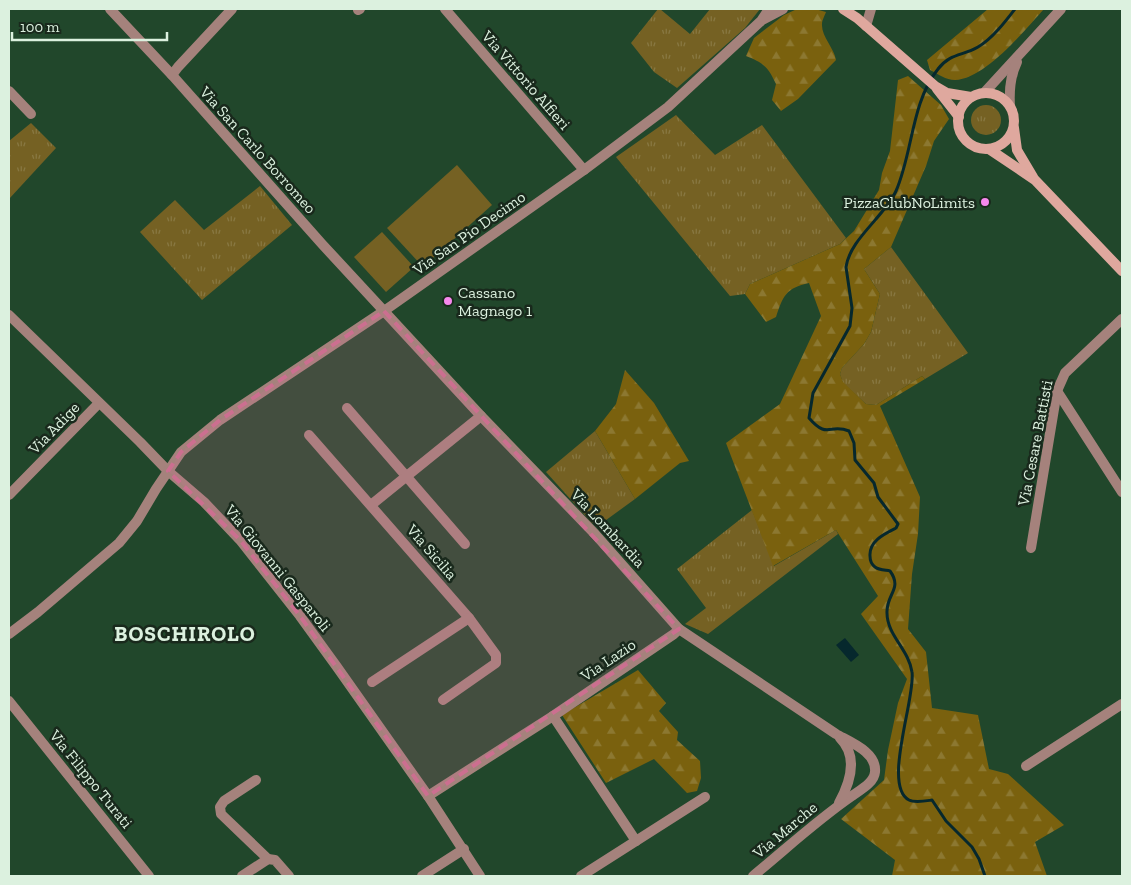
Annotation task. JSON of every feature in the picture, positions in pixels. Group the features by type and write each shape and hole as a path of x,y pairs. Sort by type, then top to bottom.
{"main road":[{"path":"843,9 857,18"},
{"path":"849,9 917,71 947,93 971,97 984,93 997,94 1010,106 1014,118 1018,150 1035,180"},
{"path":"935,86 959,118"},
{"path":"971,97 963,106 959,118 959,127 963,137 970,144 979,148 989,149 1002,144 1014,128"},
{"path":"989,149 1035,180 1122,271"}],"street":[{"name":"Via San Carlo Borromeo","path":"110,9 172,75 384,311"},
{"path":"172,75 232,9"},
{"name":"Via Vittorio Alfieri","path":"445,9 584,170"},
{"name":"Via San Pio Decimo","path":"9,634 38,612 119,543 137,521 181,452 220,420 384,311 584,170 668,107 761,21 769,9"},
{"name":"Via San Pio Decimo","path":"761,21 783,9"},
{"path":"866,26 871,9"},
{"path":"984,93 1061,9"},
{"path":"1010,106 1009,92 1012,72 1024,50"},
{"path":"9,91 31,114"},
{"name":"Via Cesare Battisti","path":"1108,332 1122,309"},
{"name":"Via Lombardia","path":"384,311 481,416 595,534 679,629 836,734"},
{"name":"Via Giovanni Gasparoli","path":"9,315 168,471 204,502 240,540 300,616 428,796 480,876"},
{"name":"Via Cesare Battisti","path":"1031,548 1058,391 1065,373 1122,319"},
{"path":"1058,391 1122,492"},
{"name":"Via Adige","path":"9,495 99,403"},
{"name":"Via Sicilia","path":"347,408 465,544"},
{"path":"371,506 481,416"},
{"name":"Via Sicilia","path":"309,435 470,618 496,655 496,663 443,700"},
{"path":"372,682 470,618"},
{"name":"Via Lazio","path":"428,796 553,716 679,629"},
{"name":"Via Filippo Turati","path":"9,701 149,876"},
{"path":"1026,766 1122,704"},
{"path":"553,716 636,841"},
{"name":"Via Marche","path":"836,734 844,742 849,753 851,765 851,777 837,806"},
{"name":"Via Marche","path":"753,876 837,806 874,778 874,764 870,757 862,749 836,734"},
{"path":"256,780 224,800 220,807 221,814 268,859 274,860 290,876"},
{"path":"581,876 705,797"},
{"path":"422,876 464,849"},
{"path":"242,876 268,859"}],"highlighted area":[{"path":"384,311 679,629 428,796 300,616 240,540 168,471 181,452 220,420"}],"green space":[{"path":"658,9 690,34 710,9 760,9 745,28 677,88 654,72 631,43"},
{"path":"797,9 815,9 826,12 822,21 822,28 836,60 798,99 781,111 772,100 776,84 770,73 761,63 746,56 754,38 784,15"},
{"path":"988,9 1044,9 1004,52 991,63 967,78 952,80 930,70 927,60"},
{"path":"908,76 941,105 949,119 934,141 926,166 891,247 864,269 880,294 871,332 864,344 842,368 840,374 843,382 866,404 876,405 922,376 925,379 880,406 920,497 908,629 926,652 932,708 978,715 989,769 1008,774 1064,825 1035,842 1047,876 892,876 895,860 841,819 884,780 898,703 907,679 861,614 878,596 836,530 773,566 726,443 780,404 821,316 809,283 790,290 783,298 776,317 766,322 745,294 750,284 840,244 854,231 879,190 882,173 890,151 898,80"},
{"path":"986,105 997,109 1001,120 997,131 986,135 975,131 971,120 975,109"},
{"path":"676,115 715,155 762,125 846,238 840,244 750,284 745,294 730,296 616,157"},
{"path":"31,123 56,148 9,199 9,141"},
{"path":"457,165 492,205 423,267 387,228"},
{"path":"260,186 292,225 202,300 140,232 175,200 204,230"},
{"path":"382,232 414,267 386,292 354,257"},
{"path":"891,247 968,353 925,379 922,376 876,405 866,404 843,383 840,374 842,368 864,344 871,332 880,294 864,269"},
{"path":"625,370 654,403 689,461 680,463 635,499 595,431 616,404"},
{"path":"595,431 635,499 602,523 592,523 546,472"},
{"path":"752,510 774,566 836,530 838,534 708,634 685,624 706,608 677,569"},
{"path":"638,670 666,703 659,711 678,732 677,740 700,761 701,778 697,791 687,793 654,759 606,783 562,715"}],"water":[{"path":"845,638 859,655 851,662 836,645"}],"waterway":[{"path":"985,876 972,847 946,821 932,800 911,801 902,792 899,778 899,760 912,684 912,672 907,657 894,636 888,621 887,606 894,587 894,577 890,571 878,569 874,566 870,556 870,551 875,542 896,528 898,524 878,497 874,483 855,460 854,443 849,431 842,429 825,430 815,425 809,418 813,393 850,326 852,308 846,267 849,257 860,238 891,201 896,191 902,176 917,112 929,82 947,60 972,50 988,40 1015,9"}],"place":[{"name":"PizzaClubNoLimits","path":"985,202"},
{"name":"Cassano Magnago 1","path":"448,301"}],"district":[{"name":"BOSCHIROLO","path":"185,633"}]}
